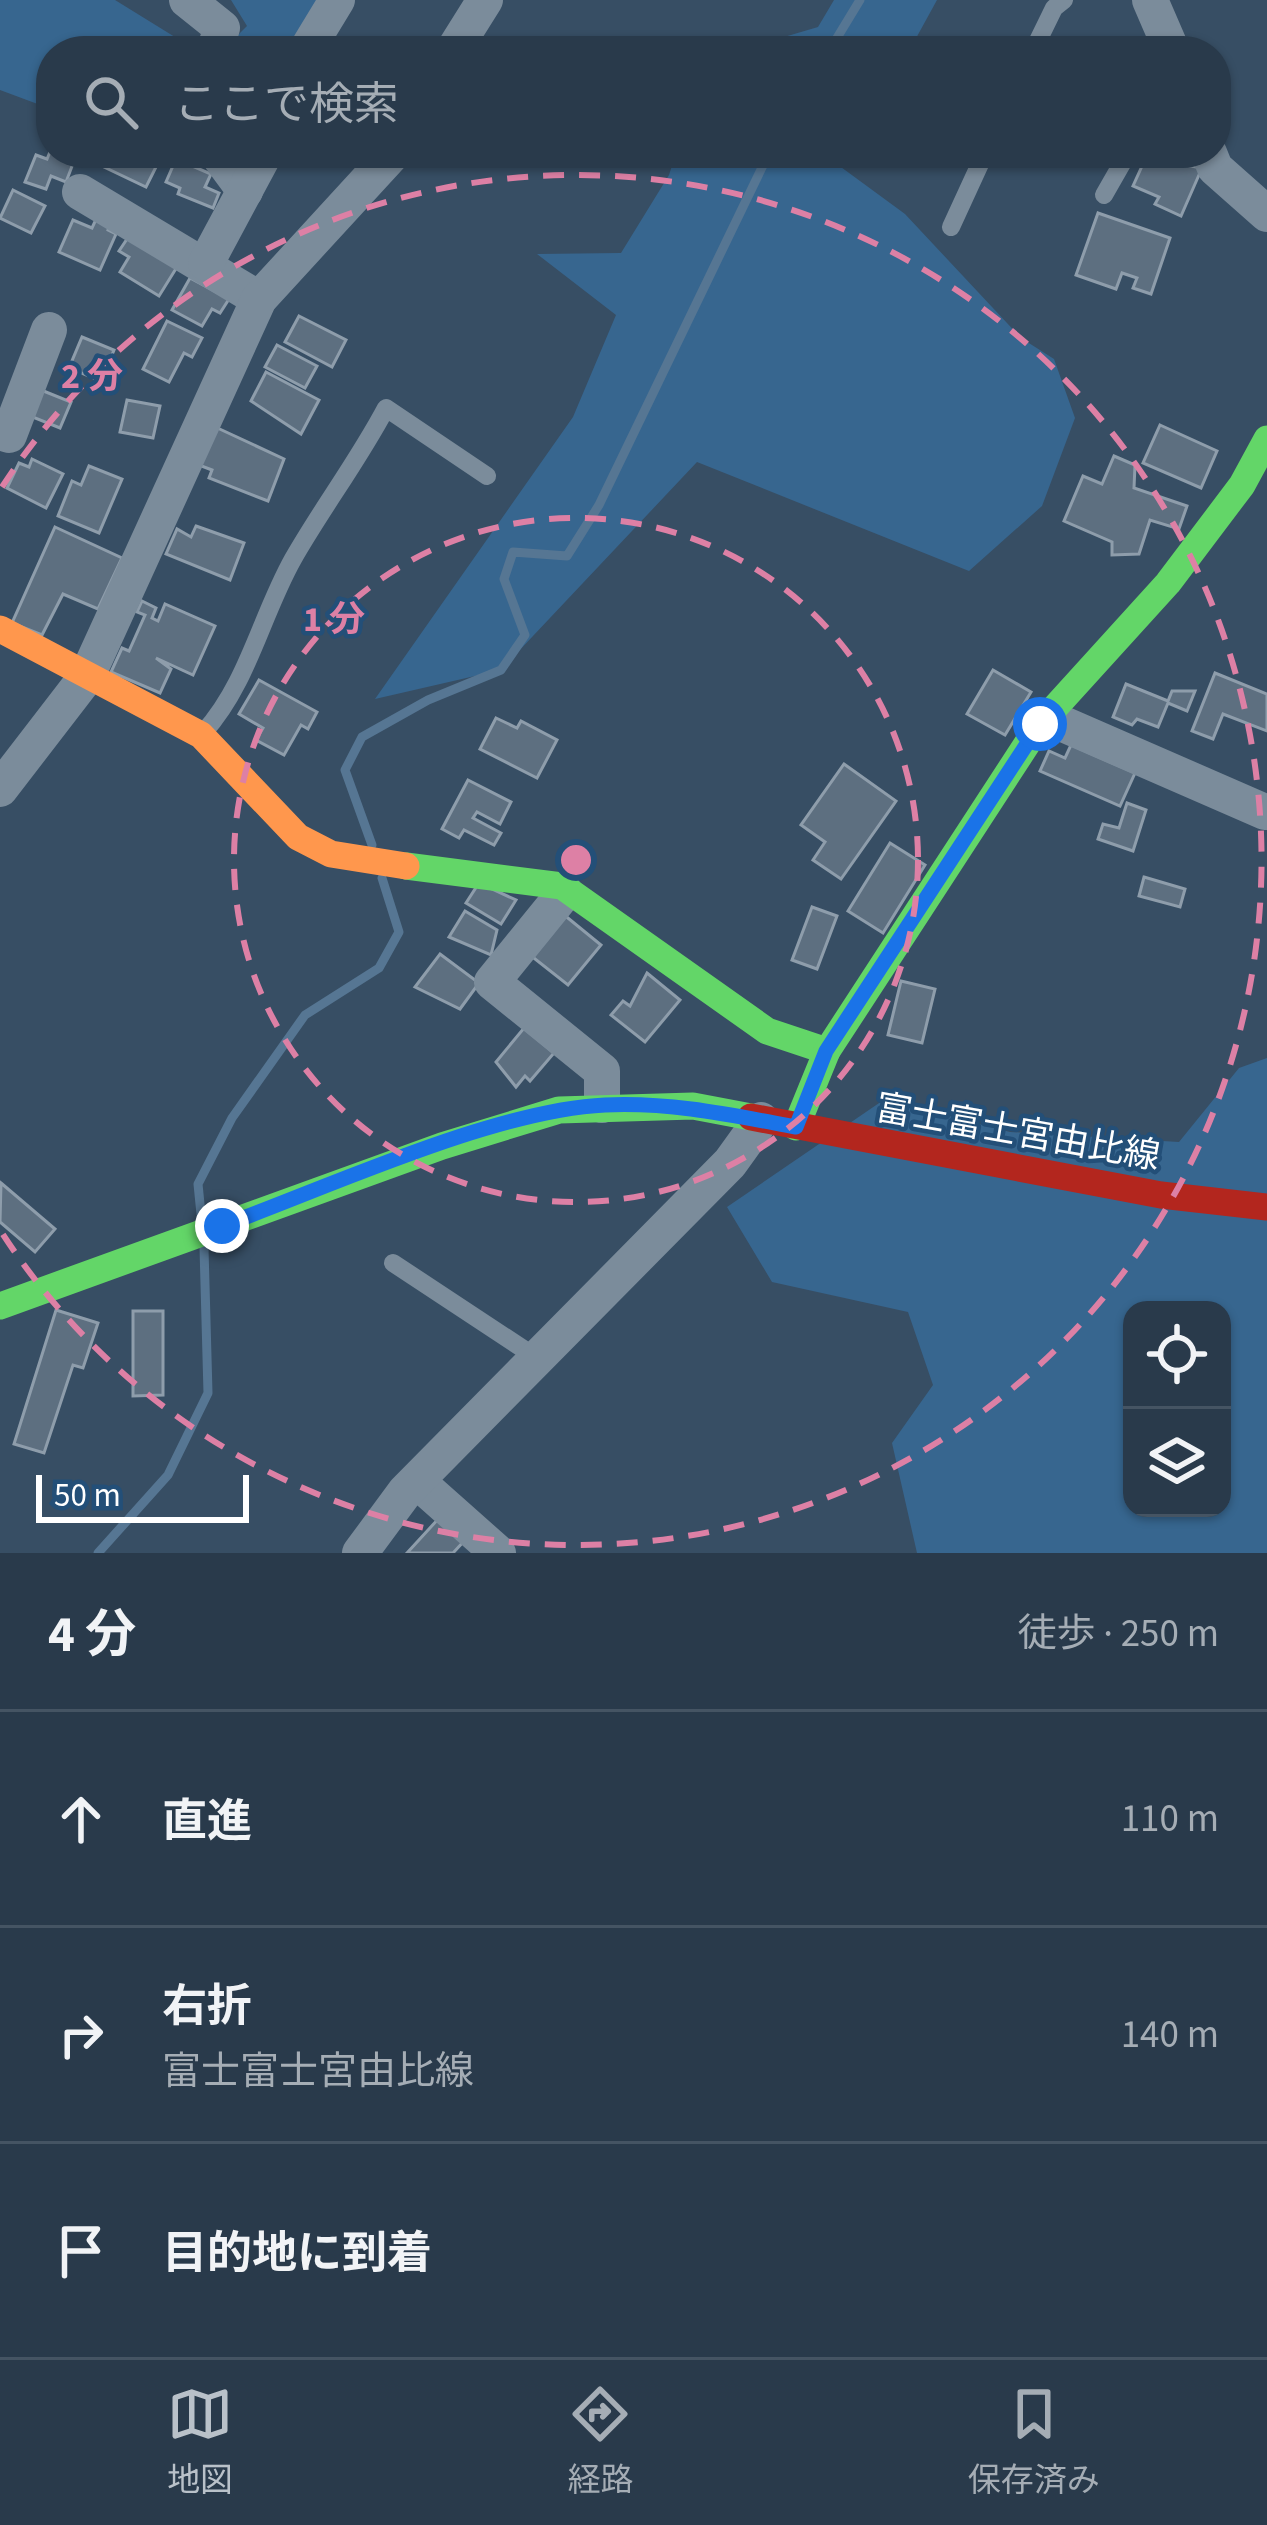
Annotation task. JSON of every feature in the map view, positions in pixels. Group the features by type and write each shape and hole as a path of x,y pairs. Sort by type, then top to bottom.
{"street":[{"path":"187,0 222,28 219,36"},
{"path":"315,36 337,0"},
{"path":"462,36 485,0"},
{"path":"1150,0 1166,36"},
{"path":"228,168 245,191"},
{"path":"206,263 257,168"},
{"path":"0,789 87,676 259,299 378,168"},
{"path":"1215,168 1267,214"},
{"path":"80,192 206,263 259,299"},
{"path":"0,432 8,435 49,330"},
{"path":"360,1553 418,1482 537,1358 730,1163 778,1124 1047,717 1168,583 1265,448"},
{"path":"0,629 168,713 201,735 298,837 331,854 562,886 767,1031 826,1051"},
{"path":"1047,717 1265,812"},
{"path":"565,892 492,982 602,1072 602,1105"},
{"name":"富士富士宮由比線","path":"0,1306 498,1127 602,1105 693,1106 1161,1195 1267,1208"},
{"path":"418,1482 498,1553"}],"lane":[{"path":"1040,36 1054,8 1064,0"},
{"path":"951,227 979,168"},
{"path":"1104,195 1119,168"},
{"path":"201,735 230,703 295,557 349,477 386,408 487,476"},
{"path":"393,1263 537,1358"}],"shaded area":[{"path":"0,0 115,0 173,36 36,36 36,103 0,90"},
{"path":"231,0 329,0 306,36 237,36 247,26"},
{"path":"834,0 937,0 917,36 787,36 818,27"},
{"path":"671,168 842,168 905,214 1021,338 1054,359 1075,418 1042,506 969,571 697,462 501,670 375,699 573,417 616,315 537,254 621,253"},
{"path":"1267,1058 1267,1553 917,1553 892,1443 933,1385 908,1312 772,1282 727,1207 885,1099 1010,1132 1179,1142 1239,1068"}],"building":[{"path":"36,155 36,168 71,168 66,182 51,176 46,189 25,182"},
{"path":"106,168 156,168 146,187"},
{"path":"172,168 197,168 211,174 205,187 219,193 213,208 178,194 180,188 166,182"},
{"path":"1141,168 1202,168 1181,216 1155,204 1159,197 1133,186"},
{"path":"13,190 45,206 31,233 0,218"},
{"path":"1098,213 1170,238 1151,294 1133,288 1137,278 1122,273 1116,289 1076,275"},
{"path":"98,215 111,221 108,230 116,234 100,270 59,252 73,220 92,228"},
{"path":"129,236 177,267 159,296 120,272 129,257 119,251"},
{"path":"190,278 229,299 220,313 212,309 202,326 172,310"},
{"path":"299,316 346,340 332,367 285,342"},
{"path":"167,321 202,338 192,357 184,353 169,382 143,369"},
{"path":"82,337 114,350 101,381 69,368"},
{"path":"277,345 317,366 305,388 265,367"},
{"path":"266,372 319,400 301,434 251,401"},
{"path":"41,390 71,402 60,428 30,416"},
{"path":"127,400 160,406 153,438 120,432"},
{"path":"211,425 284,459 268,501 209,478 212,470 196,464"},
{"path":"1160,425 1217,451 1201,488 1143,463"},
{"path":"1114,456 1135,465 1134,488 1187,506 1179,529 1150,520 1139,554 1112,555 1112,542 1064,521 1083,476 1102,484"},
{"path":"32,459 63,474 46,508 7,488 19,463 29,467"},
{"path":"89,466 122,479 99,533 58,516 72,481 81,485"},
{"path":"196,526 244,543 230,580 166,554 177,529 191,537"},
{"path":"55,527 122,558 98,609 63,594 42,635 12,623"},
{"path":"142,601 156,608 152,618 158,621 165,604 215,626 193,675 156,658 171,669 160,693 111,672 122,648 129,651 145,615 137,612"},
{"path":"993,670 1031,692 1005,735 967,714"},
{"path":"1215,673 1267,694 1267,731 1223,714 1213,739 1192,731"},
{"path":"259,680 317,712 308,729 301,725 284,755 256,740 263,728 239,714"},
{"path":"1126,684 1168,701 1172,691 1195,691 1187,711 1168,703 1158,727 1137,719 1132,725 1113,717"},
{"path":"496,718 517,728 521,721 557,740 537,778 480,749"},
{"path":"1071,745 1135,773 1120,806 1040,771 1049,751 1065,758"},
{"path":"844,764 896,801 841,879 813,860 825,842 801,825"},
{"path":"468,780 511,802 500,824 477,812 473,818 501,833 494,845 464,830 459,838 442,829"},
{"path":"1127,803 1146,810 1133,851 1098,839 1103,824 1119,828"},
{"path":"890,843 925,865 883,933 848,911"},
{"path":"1144,877 1185,889 1180,907 1139,896"},
{"path":"479,883 516,900 501,924 466,903"},
{"path":"812,907 837,916 817,969 792,960"},
{"path":"465,911 497,930 491,955 449,937"},
{"path":"563,914 601,945 568,985 530,955"},
{"path":"440,954 479,983 460,1009 415,987"},
{"path":"647,973 680,1000 645,1042 611,1015 623,1001 630,1006"},
{"path":"901,981 935,989 922,1043 888,1035"},
{"path":"524,1028 554,1053 530,1081 525,1076 516,1087 496,1062"},
{"path":"1,1183 55,1229 35,1252 0,1222"},
{"path":"56,1310 98,1323 83,1368 73,1365 44,1453 14,1444"},
{"path":"133,1311 163,1311 163,1395 133,1396"},
{"path":"440,1517 465,1540 453,1553 407,1553"}],"waterway":[{"path":"838,36 860,0"},
{"path":"372,845 345,770 362,737 428,700 501,670 525,635 504,579 513,552 567,556 599,505 762,168"},
{"path":"201,1214 198,1184 232,1118 305,1015 379,968 399,932 382,878"},
{"path":"98,1553 168,1475 208,1393 204,1248"}],"traffic: fast":[{"path":"796,1127 827,1051 1040,724 1168,583 1242,485 1267,439"},
{"path":"406,866 562,886 767,1031 827,1051"},
{"path":"0,1306 442,1146 559,1110 693,1106 751,1117"}],"traffic: slow":[{"path":"0,629 201,735 298,837 331,854 406,866"}],"traffic: jam":[{"path":"751,1117 1161,1195 1267,1207"}],"route":[{"path":"222,1226 442,1146 559,1111 602,1105 693,1106 796,1127 826,1051 856,1012 1040,724"}]}
